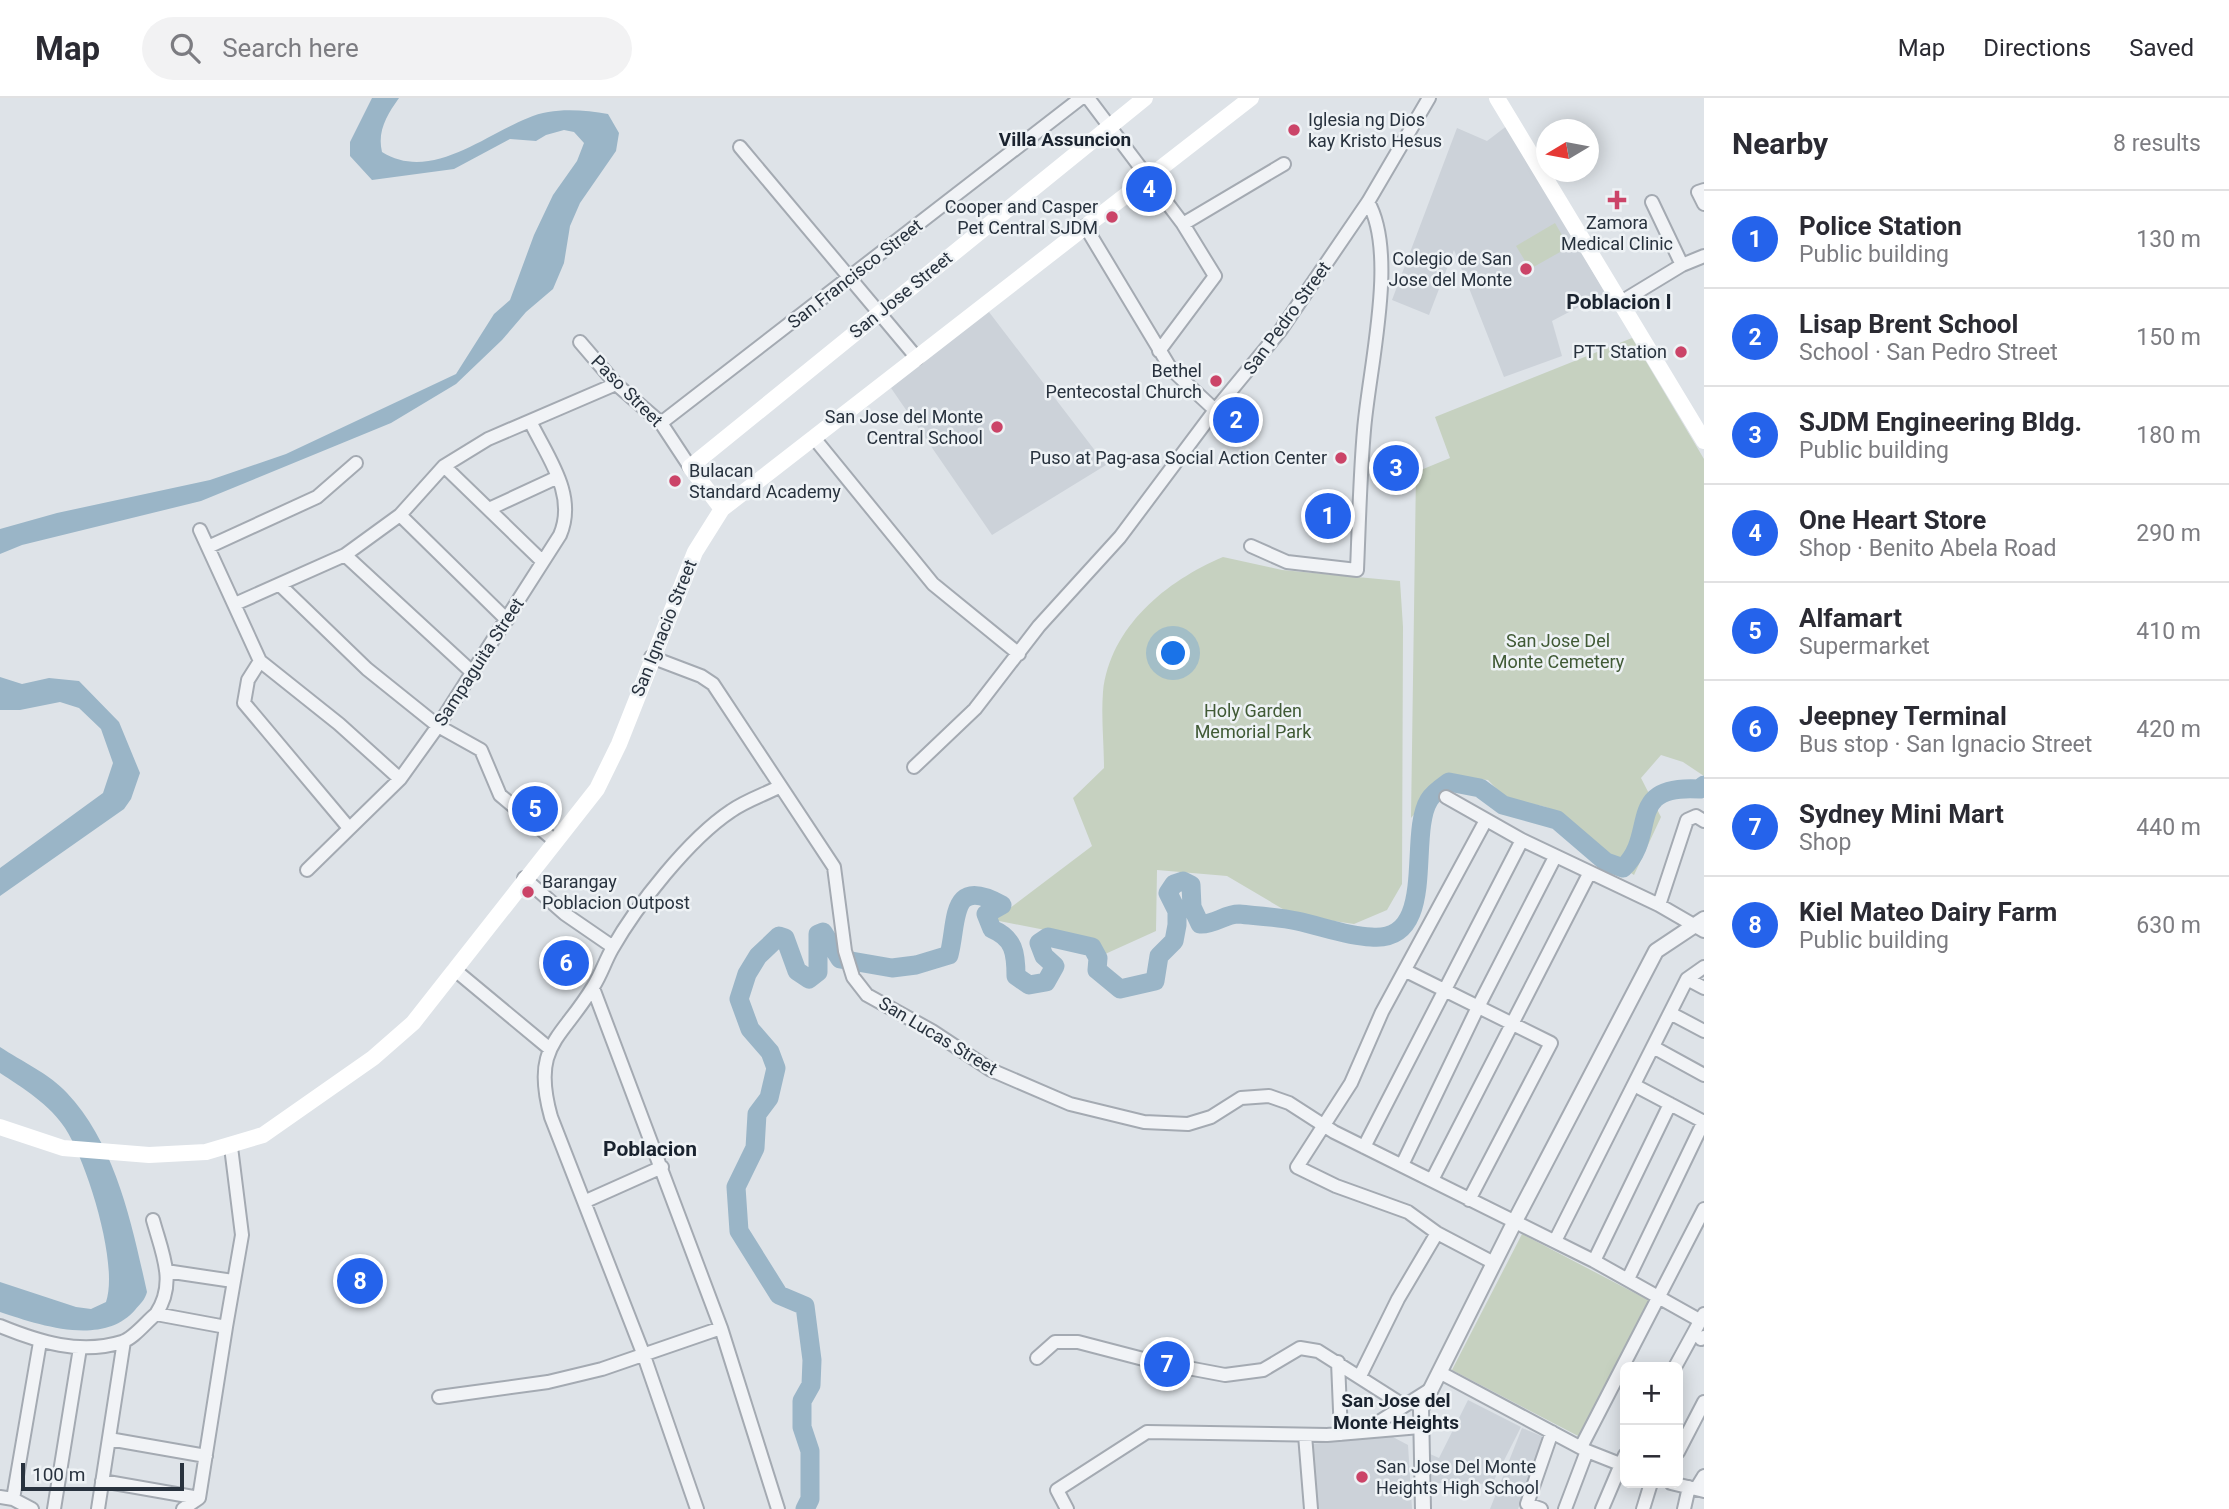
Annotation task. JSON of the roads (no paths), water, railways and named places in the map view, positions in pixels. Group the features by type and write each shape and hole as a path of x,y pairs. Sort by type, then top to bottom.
{"main road":[{"name":"San Jose Street","path":"690,467 1145,98"},
{"name":"San Ignacio Street","path":"0,1127 63,1148 122,1154 172,1155 231,1147 263,1135 373,1058 413,1023 524,878 597,789 701,538 722,509 1251,98"},
{"path":"1497,98 1704,441"},
{"name":"Paso Street","path":"690,467 722,509"}],"street":[{"name":"San Francisco Street","path":"661,423 852,278 1081,98"},
{"path":"1088,98 1183,224 1215,276 1159,351"},
{"name":"San Pedro Street","path":"914,767 959,726 1039,626 1119,537 1215,410 1288,321 1368,202 1429,98"},
{"path":"740,147 918,358"},
{"path":"1183,224 1284,164"},
{"path":"1704,190 1698,192 1704,204"},
{"path":"1251,546 1287,562 1357,570 1363,433 1382,255 1377,217 1368,202"},
{"path":"1652,202 1682,265"},
{"path":"1085,226 1171,369 1215,410"},
{"path":"1621,302 1682,265 1704,256"},
{"name":"Paso Street","path":"580,342 616,384 661,423 690,467"},
{"path":"235,604 345,555 400,515 444,466 488,439 531,423 616,384"},
{"name":"Sampaguita Street","path":"307,870 400,779 473,673 566,521 567,502 558,477 531,423"},
{"path":"814,438 933,584 1019,654"},
{"path":"208,547 317,497 356,463"},
{"path":"444,466 542,561"},
{"path":"489,509 558,477"},
{"path":"400,515 507,620"},
{"path":"200,530 260,662 340,724 400,779"},
{"path":"345,555 473,673"},
{"path":"280,585 367,670 438,726 481,750 500,795 555,841"},
{"name":"San Lucas Street","path":"651,657 701,676 713,684 834,867 846,953 853,977 867,995 932,1031 991,1070 1070,1104 1144,1122 1182,1124 1211,1117 1241,1098 1269,1096 1702,1318"},
{"path":"260,662 248,680 244,703 349,828"},
{"path":"696,1509 643,1353 546,1099 544,1080 556,1034 593,988 613,947 684,850 731,811 779,787"},
{"path":"1446,797 1555,857 1702,925"},
{"path":"1659,905 1687,820 1696,816 1704,821"},
{"path":"1486,820 1382,1012 1351,1083 1297,1167 1336,1186 1408,1212 1437,1233 1494,1263"},
{"path":"1364,1147 1522,840"},
{"path":"1402,1165 1478,1007 1555,857"},
{"path":"1432,1180 1589,874"},
{"path":"524,878 565,914 613,947"},
{"path":"1423,1509 1421,1409 1514,1221 1656,951 1702,925"},
{"path":"1555,1241 1687,979 1704,967"},
{"path":"455,970 550,1049"},
{"path":"1406,971 1511,1026 1550,1043 1469,1200"},
{"path":"1687,979 1704,988"},
{"path":"593,988 721,1328 778,1509"},
{"path":"1670,1013 1704,1031"},
{"path":"1653,1047 1704,1074"},
{"path":"1628,1279 1704,1121 1634,1085"},
{"path":"1594,1261 1670,1104"},
{"path":"183,1509 199,1498 242,1235 231,1147"},
{"path":"586,1200 662,1167"},
{"path":"1565,1509 1584,1449 1704,1209"},
{"path":"0,1326 40,1342 80,1348 124,1341 156,1314 165,1300 166,1271 153,1220"},
{"path":"1360,1376 1398,1298 1437,1233"},
{"path":"166,1271 233,1281"},
{"path":"156,1314 226,1327"},
{"path":"1679,1362 1700,1339 1702,1318"},
{"path":"439,1397 548,1382 602,1369 721,1328"},
{"path":"98,1509 124,1341"},
{"path":"32,1509 6,1498 40,1342"},
{"path":"1037,1358 1055,1342 1079,1342 1138,1358 1225,1375 1263,1370 1300,1348 1318,1351 1338,1362 1403,1405"},
{"path":"54,1509 80,1348"},
{"path":"1338,1362 1341,1434"},
{"path":"1439,1372 1584,1449 1620,1460"},
{"path":"1366,1430 1431,1389"},
{"path":"1683,1442 1704,1402"},
{"path":"1067,1509 1057,1490 1147,1432 1305,1435 1420,1427"},
{"path":"1541,1509 1527,1504 1552,1432"},
{"path":"1305,1435 1311,1509"},
{"path":"109,1439 206,1456"},
{"path":"1602,1509 1620,1470"},
{"path":"1684,1509 1704,1476"},
{"path":"103,1481 199,1498"},
{"path":"1643,1509 1649,1488"}],"water":[{"path":"372,98 399,98 382,130 382,152 400,160 419,162 456,153 511,126 548,112 568,110 608,114 619,133 616,151 580,203 570,226 564,263 553,289 526,312 502,340 456,384 391,423 201,501 22,545 0,554 0,529 57,513 210,480 286,454 456,374 494,314 510,300 534,235 553,195 577,161 584,143 574,132 564,130 536,141 510,139 454,169 372,180 350,156 350,142"},
{"path":"0,677 22,684 49,678 79,681 119,722 140,773 131,799 124,809 0,896 0,868 103,793 113,763 101,729 79,708 60,702 20,710 0,710"},
{"path":"0,1047 44,1074 67,1093 98,1137 120,1187 147,1292 135,1310 122,1321 106,1328 70,1330 0,1312 0,1282 76,1307 91,1309 106,1302 109,1285 105,1239 99,1214 74,1144 52,1112 0,1073"}],"waterway":[{"path":"805,1509 810,1499 810,1451 802,1427 802,1401 811,1385 812,1360 805,1306 779,1295 739,1231 736,1187 755,1148 757,1114 769,1098 776,1068 770,1052 750,1029 739,999 747,974 758,956 779,936 785,938 797,971 809,979 818,972 818,934 823,932 840,959 892,968 916,965 949,955 959,906 964,899 973,895 1002,905 986,914 992,929 1005,937 1012,947 1016,976 1029,985 1046,982 1055,966 1044,956 1039,943 1048,937 1092,947 1098,958 1097,970 1120,989 1155,981 1159,956 1174,941 1177,925 1177,911 1168,893 1174,884 1183,881 1191,885 1192,907 1200,924 1239,914 1290,920 1362,936 1392,934 1406,923 1413,906 1423,816 1429,800 1449,782 1480,788 1503,805 1557,820 1606,862 1623,868 1633,855 1651,803 1661,794 1700,789 1704,785"}],"place":[{"name":"Iglesia ng Dios kay Kristo Hesus","path":"1294,130"},
{"name":"One Heart Store","path":"1149,189"},
{"name":"Zamora Medical Clinic","path":"1617,200"},
{"name":"Cooper and Casper Pet Central SJDM","path":"1112,217"},
{"name":"Colegio de San Jose del Monte","path":"1526,269"},
{"name":"PTT Station","path":"1681,352"},
{"name":"Bethel Pentecostal Church","path":"1216,381"},
{"name":"Lisap Brent School","path":"1236,420"},
{"name":"San Jose del Monte Central School","path":"997,427"},
{"name":"Puso at Pag-asa Social Action Center","path":"1341,458"},
{"name":"SJDM Engineering Bldg.","path":"1396,468"},
{"name":"Bulacan Standard Academy","path":"675,481"},
{"name":"Police Station","path":"1328,516"},
{"name":"Alfamart","path":"535,809"},
{"name":"Barangay Poblacion Outpost","path":"528,892"},
{"name":"Jeepney Terminal","path":"566,963"},
{"name":"Kiel Mateo Dairy Farm","path":"360,1281"},
{"name":"Sydney Mini Mart","path":"1167,1364"},
{"name":"San Jose Del Monte Heights High School","path":"1362,1477"}],"district":[{"name":"Villa Assuncion","path":"1065,139"},
{"name":"Poblacion I","path":"1619,302"},
{"name":"Poblacion","path":"650,1149"},
{"name":"San Jose del Monte Heights","path":"1396,1411"}],"park label":[{"name":"San Jose Del Monte Cemetery","path":"1558,651"},
{"name":"Holy Garden Memorial Park","path":"1253,721"}]}
